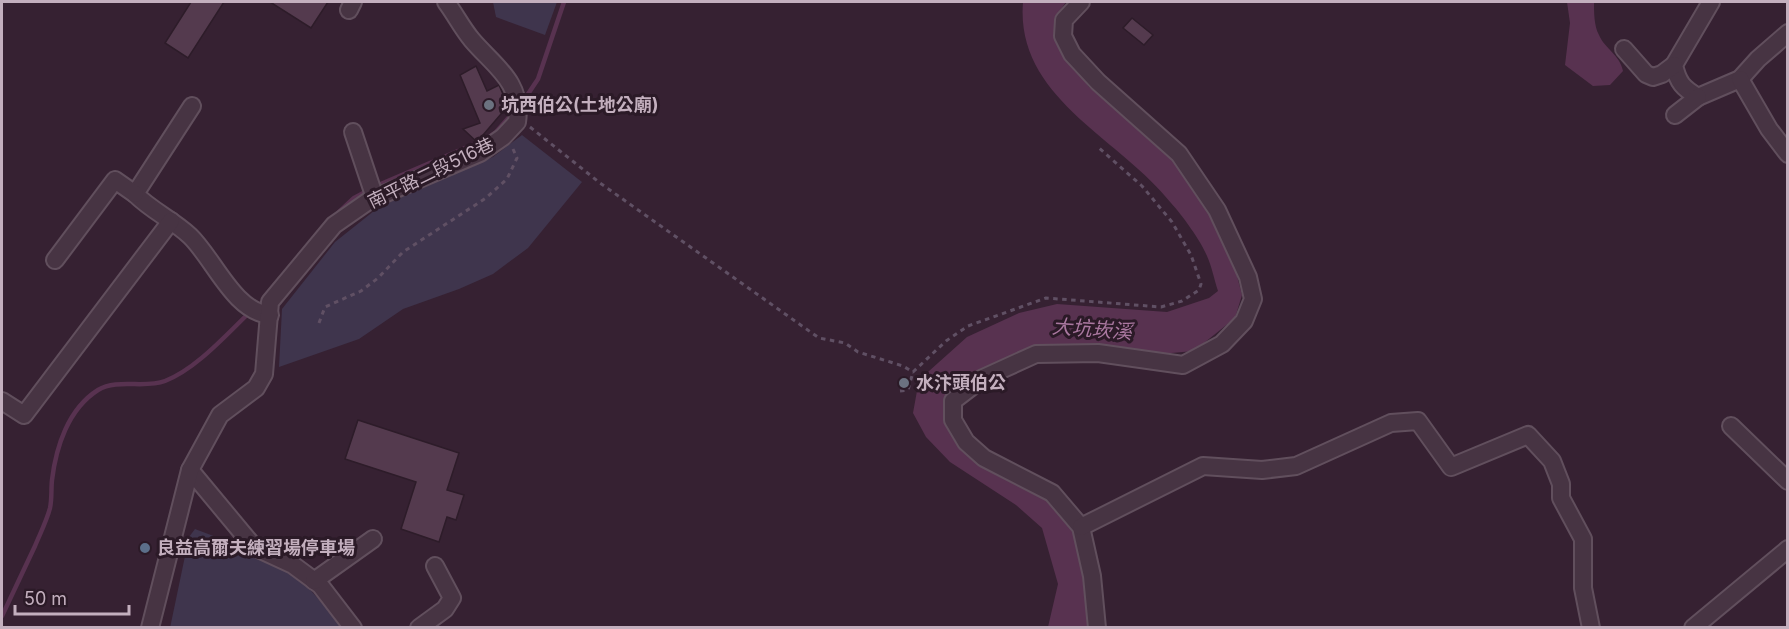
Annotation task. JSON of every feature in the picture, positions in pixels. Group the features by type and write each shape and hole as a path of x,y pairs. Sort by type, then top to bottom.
{"street":[{"path":"446,2 472,40 506,74 514,118"},
{"path":"1082,2 1064,20 1063,36 1072,54 1098,82 1179,154 1217,210 1248,277 1253,299 1244,321 1222,344 1183,365 1098,353 1036,354 983,378 953,401 953,420 966,442 984,458 1052,493 1081,527 1092,576 1097,627"},
{"path":"1624,49 1646,74 1653,77 1662,74 1674,65 1711,2"},
{"path":"1675,115 1698,97 1740,79 1758,59 1788,33"},
{"path":"1674,65 1677,80 1698,97"},
{"path":"1740,79 1769,129 1788,154"},
{"path":"135,194 192,106"},
{"name":"南平路二段516巷","path":"150,627 190,470 220,415 256,388 264,374 266,314 270,302 334,225 375,197 480,153 514,118"},
{"path":"353,132 375,197"},
{"path":"55,260 115,180 191,237 242,302 266,314"},
{"path":"2,401 24,415 171,221"},
{"path":"1081,527 1203,466 1262,470 1296,466 1391,423 1418,421 1451,467 1528,435 1552,461 1561,484 1561,498 1583,539 1583,588 1591,627"},
{"path":"1731,426 1788,481"},
{"path":"190,470 254,547 293,565 320,585 353,627"},
{"path":"314,581 373,539"},
{"path":"1694,627 1788,549"},
{"path":"419,627 446,609 452,598 435,566"}],"path":[{"path":"319,324 325,307 361,291 378,278 403,252 486,198 507,179 517,158 514,118"},
{"path":"514,118 529,126 600,183 819,338 845,343 858,352 903,366 914,372"},
{"path":"900,391 908,390 908,383 924,360 968,326 1046,298 1161,307 1182,301 1199,290 1200,284 1191,255 1172,222 1142,186 1099,148"}],"shaded area":[{"path":"493,2 557,2 545,35 496,17"},
{"path":"522,135 582,182 528,248 493,274 403,309 359,339 279,367 282,309 335,242 379,207 493,157"},
{"path":"195,529 240,546 299,577 343,627 170,628 189,537"}],"water":[{"name":"大坑崁溪","path":"1023,2 1066,2 1057,15 1059,44 1089,87 1170,155 1208,209 1230,249 1242,295 1235,318 1194,351 1160,354 1105,346 989,367 957,387 945,407 950,429 1047,498 1070,522 1086,576 1089,627 1048,627 1058,584 1042,528 1016,505 950,462 926,437 913,413 919,380 967,337 1019,313 1057,304 1167,312 1209,298 1218,291 1204,250 1191,228 1175,208 1150,180 1075,114 1053,91 1036,65 1025,36"},
{"path":"1567,2 1594,2 1597,31 1619,61 1623,71 1610,85 1593,86 1565,65 1570,23"}],"building":[{"path":"191,2 224,2 188,58 165,43"},
{"path":"270,2 328,2 311,28"},
{"path":"1132,18 1153,35 1144,45 1123,28"},
{"name":"坑西伯公(土地公廟)","path":"476,66 487,91 499,85 507,107 477,142 463,129 480,123 460,75"},
{"path":"358,420 459,453 447,490 464,495 456,520 447,517 439,542 401,529 416,482 345,459"}],"waterway":[{"path":"522,103 538,79 564,2"},
{"path":"376,186 486,139 496,132 512,114"},
{"path":"339,212 354,198 369,190"},
{"path":"2,616 47,517 51,505 52,480 60,442 79,407 106,386 157,383 177,376 210,351 250,312"}],"place":[{"name":"坑西伯公(土地公廟)","path":"489,105"},
{"name":"水汴頭伯公","path":"904,383"},
{"name":"良益高爾夫練習場停車場","path":"145,548"}]}
